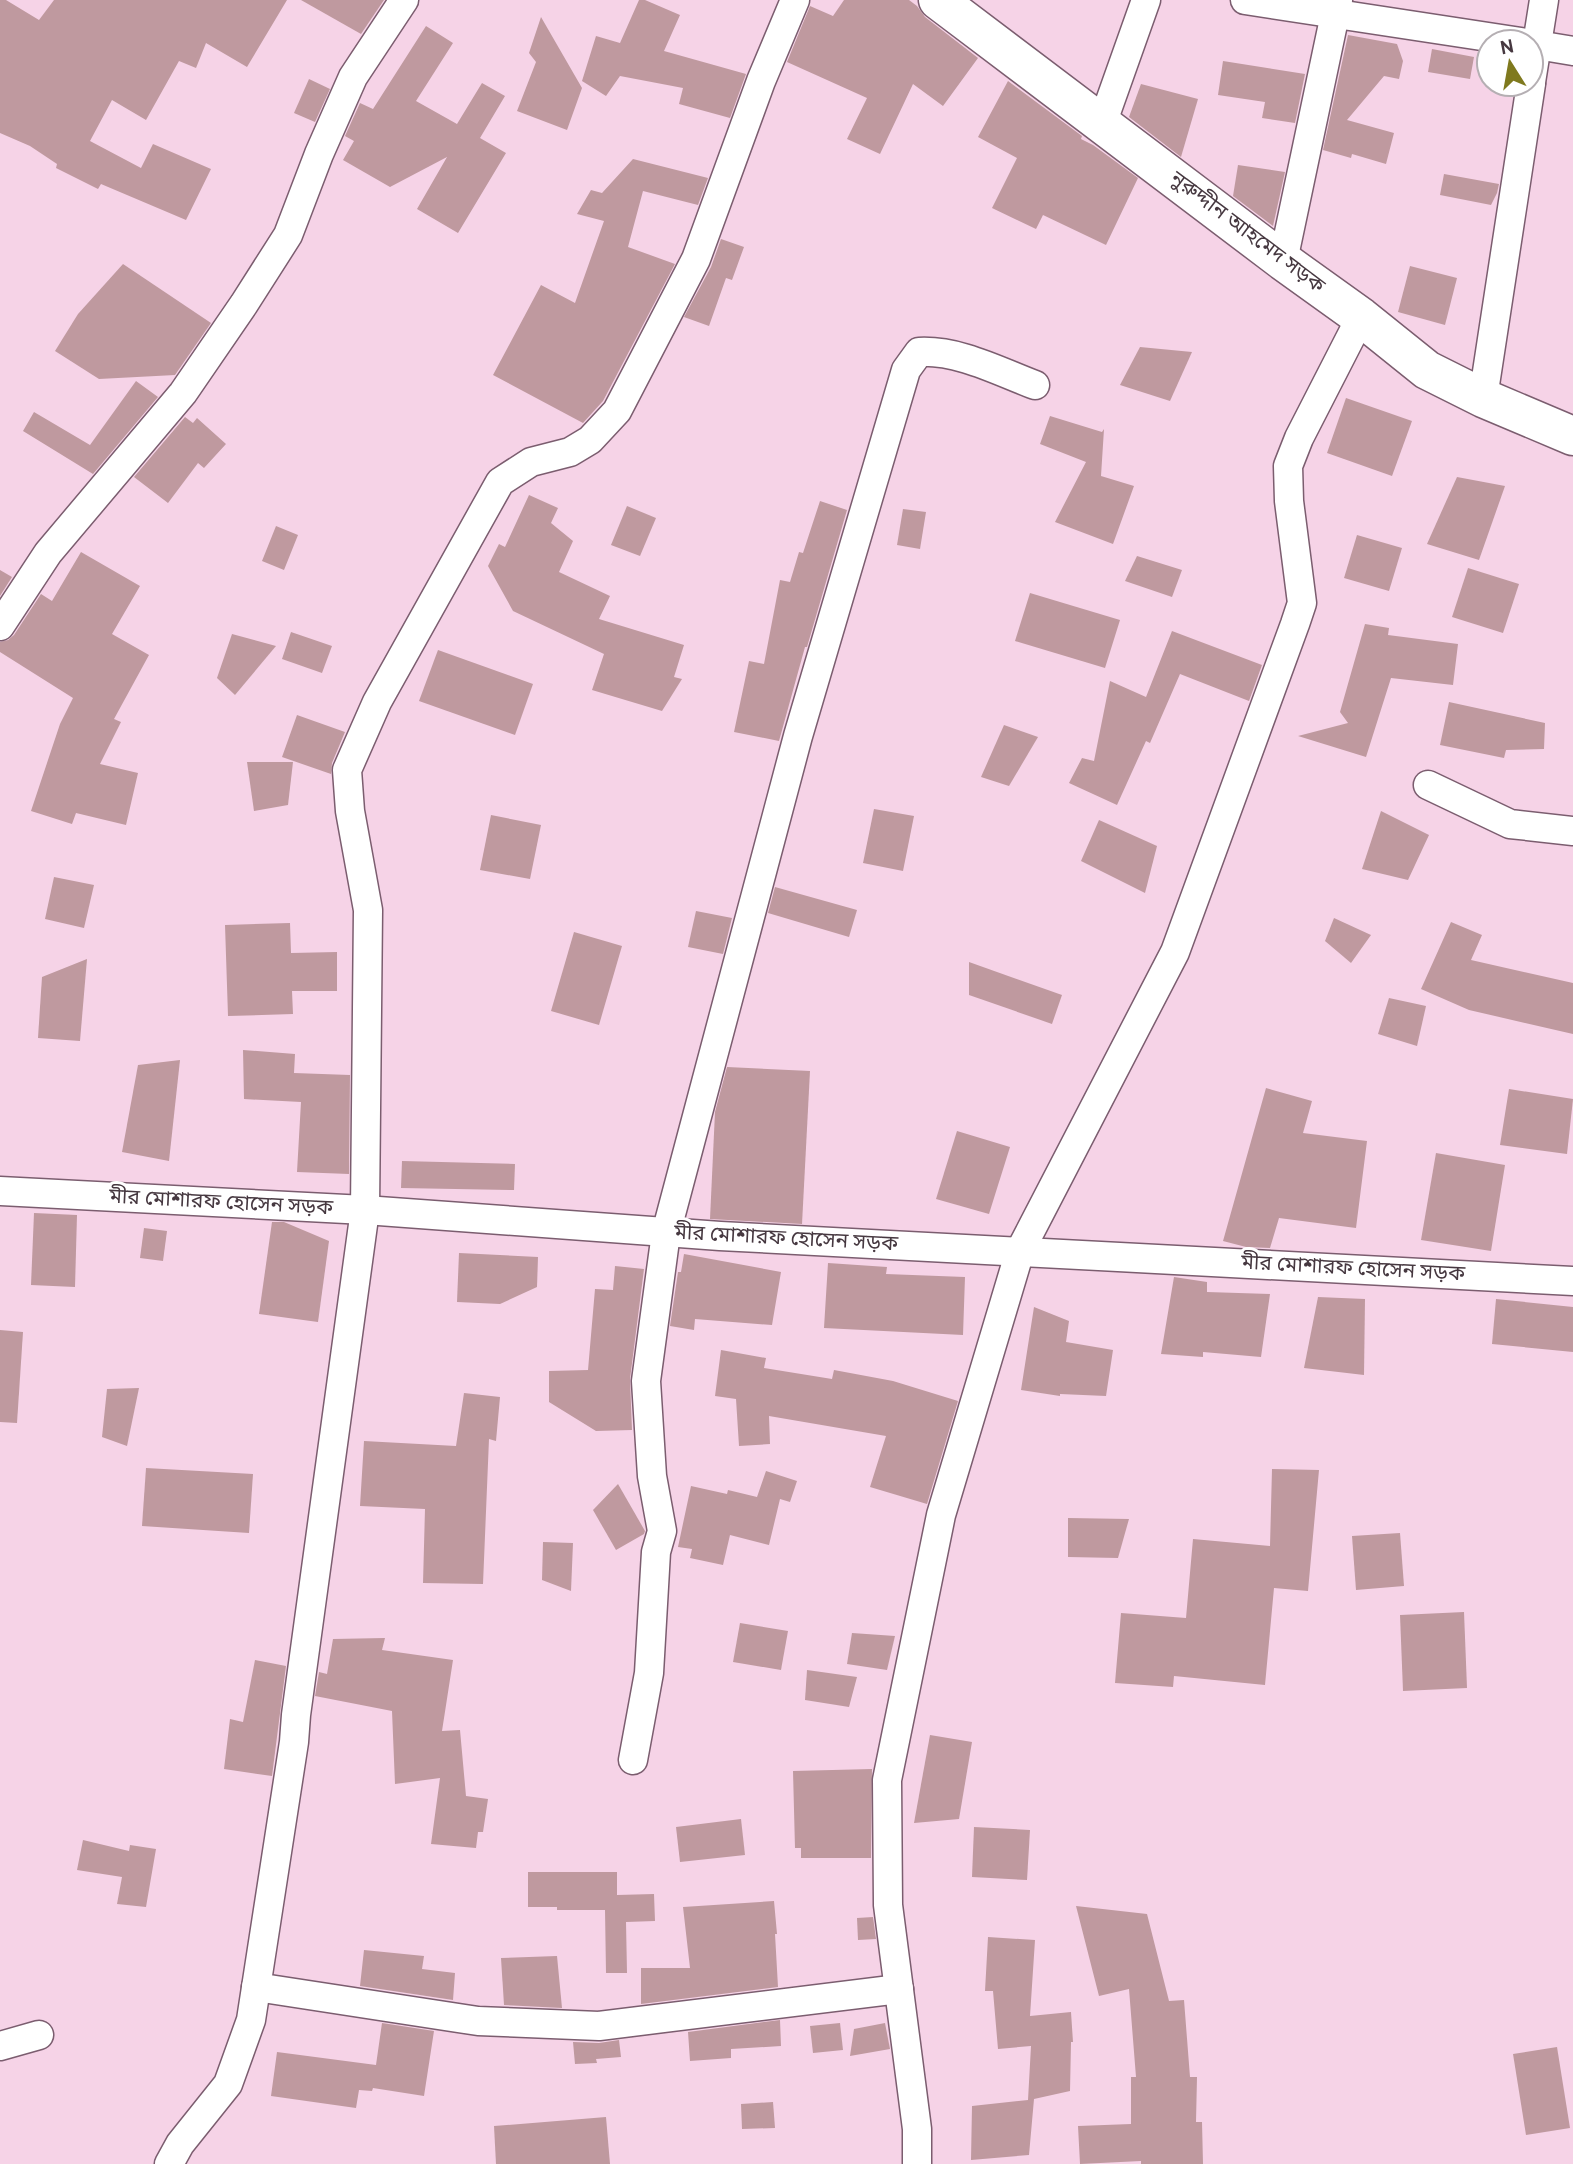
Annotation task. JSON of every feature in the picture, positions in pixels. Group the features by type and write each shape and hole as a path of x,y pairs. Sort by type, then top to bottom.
{"main road":[{"name":"নুরুদ্দীন আহমেদ সড়ক","path":"938,0 1361,317 1427,370 1483,398 1573,436"}],"street":[{"path":"0,626 48,553 183,393 244,304 288,234 353,77 404,0"},
{"path":"169,2164 180,2144 228,2084 251,2020 294,1742 365,1210 368,910 351,811 347,770 377,702 500,482 531,462 570,452 590,440 617,411 696,259 761,81 795,0"},
{"path":"1102,124 1146,0"},
{"path":"1245,0 1336,7 1475,33"},
{"path":"1535,28 1545,0"},
{"path":"1283,261 1336,7"},
{"path":"1545,46 1573,51"},
{"path":"1483,398 1529,98"},
{"path":"917,2164 917,2129 888,1905 887,1780 941,1514 1020,1251 1175,952 1286,651 1302,603 1289,501 1288,466 1299,438 1361,317"},
{"path":"633,1760 649,1672 656,1552 662,1531 653,1476 646,1381 666,1233 798,736 906,370 919,352 937,351 1035,385"},
{"path":"1428,785 1510,824 1573,831"},
{"name":"মীর মোশারফ হোসেন সড়ক","path":"0,1191 365,1210 666,1233 1573,1281"},
{"path":"256,1987 478,2021 599,2026 899,1989"},
{"path":"0,2046 39,2035"}],"building":[{"path":"0,0 6,0 39,20 54,0 287,0 247,67 206,43 196,68 179,61 146,120 112,100 90,141 141,168 153,144 211,169 186,220 101,184 98,189 56,168 57,164 30,146 0,133"},
{"path":"301,0 384,0 361,34"},
{"path":"639,0 680,15 664,51 746,74 730,118 679,104 683,88 620,76 606,96 582,81 596,36 620,43"},
{"path":"844,0 909,0 925,17 978,58 943,106 913,84 880,154 847,139 867,98 787,62 810,6 833,16"},
{"path":"541,17 582,88 567,130 517,111 536,62 529,53"},
{"path":"426,26 453,43 416,101 457,124 482,83 505,96 480,138 506,153 458,233 417,209 447,157 390,187 343,160 354,141 345,136 360,103 373,109"},
{"path":"1348,35 1397,44 1403,61 1399,79 1384,76 1347,120 1394,133 1386,164 1352,154 1351,158 1323,150"},
{"path":"1432,49 1474,57 1470,79 1428,72"},
{"path":"1223,61 1305,74 1295,123 1262,118 1265,102 1218,95"},
{"path":"309,79 330,89 315,122 294,113"},
{"path":"1008,81 1082,136 1081,139 1138,178 1106,245 1043,215 1036,229 992,208 1017,158 978,137"},
{"path":"1141,84 1198,99 1181,157 1129,117"},
{"path":"633,159 708,178 698,205 643,191 628,247 675,264 603,401 583,423 493,375 541,285 575,303 604,221 577,214 591,190 602,193"},
{"path":"1238,165 1285,172 1273,226 1233,196"},
{"path":"1444,174 1499,184 1491,205 1440,195"},
{"path":"721,239 744,247 732,280 726,278 709,326 684,317 711,267"},
{"path":"123,264 211,323 175,375 99,379 55,351 78,314"},
{"path":"1410,266 1457,278 1445,325 1398,312"},
{"path":"1140,347 1192,352 1170,401 1120,385"},
{"path":"136,381 158,397 93,474 23,431 34,412 90,445"},
{"path":"1346,398 1412,421 1392,476 1327,453"},
{"path":"1050,416 1102,432 1104,429 1101,476 1134,486 1113,544 1055,522 1086,462 1040,444"},
{"path":"185,417 193,423 197,418 226,444 204,468 198,463 168,503 134,477"},
{"path":"1457,477 1505,486 1479,560 1427,544"},
{"path":"529,495 558,508 551,523 573,541 559,572 610,596 599,619 684,645 674,677 682,679 662,711 592,690 604,654 513,611 488,566 499,544 505,547"},
{"path":"820,501 847,510 779,741 734,732 749,661 764,664 780,580 790,582 799,552 803,553"},
{"path":"627,506 656,518 640,556 611,545"},
{"path":"903,509 926,512 920,549 897,545"},
{"path":"276,526 298,535 284,570 262,561"},
{"path":"1357,535 1402,548 1389,591 1344,578"},
{"path":"81,552 140,586 112,634 149,655 114,719 121,722 100,764 138,773 126,825 76,813 72,824 31,811 60,724 73,698 0,652 0,642 14,635 41,594 52,601"},
{"path":"1137,556 1182,570 1172,597 1125,581"},
{"path":"1468,568 1519,584 1503,633 1452,617"},
{"path":"0,570 12,577 0,596"},
{"path":"1030,593 1120,620 1105,668 1015,641"},
{"path":"1365,624 1389,628 1388,635 1458,644 1453,685 1391,678 1366,757 1298,736 1348,723 1340,712"},
{"path":"1172,631 1262,665 1249,701 1180,674 1150,743 1146,741 1117,805 1069,783 1082,758 1094,761 1110,681 1146,697"},
{"path":"291,632 332,646 322,673 282,659"},
{"path":"232,634 276,646 235,695 217,678"},
{"path":"438,650 533,684 515,735 419,701"},
{"path":"1449,702 1545,723 1544,749 1506,750 1504,758 1440,745"},
{"path":"297,715 345,732 332,763 331,774 282,757"},
{"path":"1004,725 1038,737 1009,786 981,777"},
{"path":"247,762 293,762 288,805 254,811"},
{"path":"874,809 914,816 903,871 863,863"},
{"path":"1381,811 1429,835 1408,880 1362,869"},
{"path":"491,815 541,825 530,879 480,870"},
{"path":"1099,820 1157,846 1145,893 1081,861"},
{"path":"54,877 94,885 84,928 45,919"},
{"path":"775,887 857,910 849,937 768,913"},
{"path":"696,911 732,918 723,954 688,947"},
{"path":"1334,918 1371,935 1351,963 1325,941"},
{"path":"1451,922 1482,935 1471,960 1573,983 1573,1034 1469,1010 1421,989"},
{"path":"290,923 291,953 337,952 337,991 292,991 293,1014 228,1016 225,925"},
{"path":"574,932 622,946 599,1025 551,1011"},
{"path":"87,959 80,1041 38,1038 42,977"},
{"path":"969,962 1062,995 1052,1024 969,995"},
{"path":"1389,998 1426,1006 1417,1046 1378,1034"},
{"path":"243,1050 295,1054 294,1073 350,1075 349,1174 297,1172 301,1102 244,1099"},
{"path":"180,1060 169,1161 122,1152 138,1065"},
{"path":"727,1067 810,1071 802,1224 710,1219 715,1112"},
{"path":"1266,1088 1312,1101 1303,1133 1367,1141 1356,1228 1279,1218 1270,1248 1246,1247 1223,1241"},
{"path":"1509,1089 1573,1099 1567,1154 1500,1145"},
{"path":"957,1131 1010,1147 989,1214 936,1199"},
{"path":"1436,1153 1505,1165 1491,1251 1421,1240"},
{"path":"402,1161 515,1164 514,1190 401,1188"},
{"path":"34,1213 77,1215 75,1287 31,1285"},
{"path":"272,1222 284,1222 329,1241 318,1322 259,1314"},
{"path":"144,1228 167,1231 163,1261 140,1258"},
{"path":"459,1253 538,1257 537,1287 500,1304 457,1302"},
{"path":"684,1254 781,1272 772,1325 695,1319 694,1330 670,1326 678,1272 681,1272"},
{"path":"828,1263 887,1267 886,1274 965,1277 963,1335 824,1328"},
{"path":"615,1266 644,1269 630,1379 632,1430 596,1431 549,1402 549,1371 588,1370 595,1289 613,1290"},
{"path":"1174,1277 1207,1282 1207,1292 1270,1294 1261,1357 1203,1352 1203,1357 1161,1354"},
{"path":"1318,1297 1365,1299 1364,1375 1304,1368"},
{"path":"1496,1299 1573,1307 1573,1352 1492,1344"},
{"path":"1034,1307 1069,1321 1066,1342 1113,1350 1106,1396 1060,1396 1021,1390"},
{"path":"0,1330 23,1332 17,1423 0,1422"},
{"path":"721,1350 766,1358 764,1368 832,1379 834,1370 893,1381 958,1401 927,1504 870,1487 886,1436 769,1416 770,1444 739,1446 736,1399 715,1396"},
{"path":"139,1388 127,1446 102,1437 107,1389"},
{"path":"464,1393 500,1397 496,1441 489,1439 483,1584 423,1583 425,1509 360,1506 364,1441 456,1446"},
{"path":"146,1468 253,1474 249,1533 142,1526"},
{"path":"1272,1469 1319,1470 1308,1591 1274,1588 1265,1685 1174,1676 1173,1687 1115,1683 1121,1613 1186,1618 1193,1539 1270,1546"},
{"path":"766,1471 797,1481 790,1502 780,1499 769,1545 730,1535 723,1565 690,1558 692,1549 678,1547 691,1486 727,1494 728,1490 757,1497"},
{"path":"618,1484 645,1531 616,1550 593,1510"},
{"path":"1068,1518 1129,1519 1118,1558 1068,1557"},
{"path":"1400,1533 1404,1586 1356,1590 1352,1536"},
{"path":"543,1542 573,1543 571,1591 542,1580"},
{"path":"1464,1612 1467,1688 1403,1691 1400,1615"},
{"path":"740,1623 788,1631 781,1670 733,1662"},
{"path":"852,1633 895,1636 887,1670 847,1664"},
{"path":"385,1638 382,1650 453,1660 442,1731 460,1730 466,1796 488,1799 483,1832 478,1832 476,1848 431,1844 440,1778 395,1784 392,1711 315,1696 319,1672 327,1674 333,1639"},
{"path":"255,1660 286,1666 272,1776 224,1769 230,1719 243,1722"},
{"path":"807,1670 857,1677 849,1707 805,1700"},
{"path":"930,1735 972,1742 959,1819 914,1823"},
{"path":"872,1769 871,1858 801,1858 801,1848 795,1848 793,1771"},
{"path":"741,1819 745,1855 680,1862 676,1827"},
{"path":"974,1827 1030,1830 1027,1880 972,1877"},
{"path":"83,1840 129,1851 130,1845 156,1849 146,1907 117,1904 122,1877 77,1870"},
{"path":"528,1872 617,1872 617,1895 654,1894 655,1921 626,1922 627,1973 606,1973 605,1910 528,1907"},
{"path":"774,1901 778,1987 641,2004 641,1968 690,1968 683,1907"},
{"path":"1076,1906 1147,1914 1169,2001 1184,2000 1190,2077 1197,2077 1196,2122 1202,2122 1203,2164 1141,2164 1141,2161 1080,2164 1078,2126 1131,2124 1131,2077 1136,2077 1129,1989 1099,1996"},
{"path":"873,1917 876,1939 858,1940 857,1918"},
{"path":"988,1937 1035,1940 1030,2016 1071,2012 1073,2042 1070,2091 1034,2099 1029,2155 971,2160 972,2106 1028,2100 1031,2046 998,2049 993,1991 985,1991"},
{"path":"364,1950 424,1956 422,1969 455,1973 453,2000 360,1986"},
{"path":"557,1956 562,2008 504,2005 501,1958"},
{"path":"780,2020 781,2046 731,2049 731,2058 690,2061 688,2032"},
{"path":"382,2023 434,2031 424,2096 373,2088 372,2091 359,2090 356,2108 271,2096 277,2052 376,2065"},
{"path":"840,2023 843,2050 813,2053 810,2026"},
{"path":"885,2023 890,2049 850,2056 854,2029"},
{"path":"619,2040 621,2057 596,2059 597,2063 575,2064 573,2042 599,2043"},
{"path":"1557,2047 1570,2128 1526,2135 1513,2054"},
{"path":"773,2102 775,2128 742,2129 741,2104"},
{"path":"606,2117 610,2164 496,2164 494,2126"}]}
